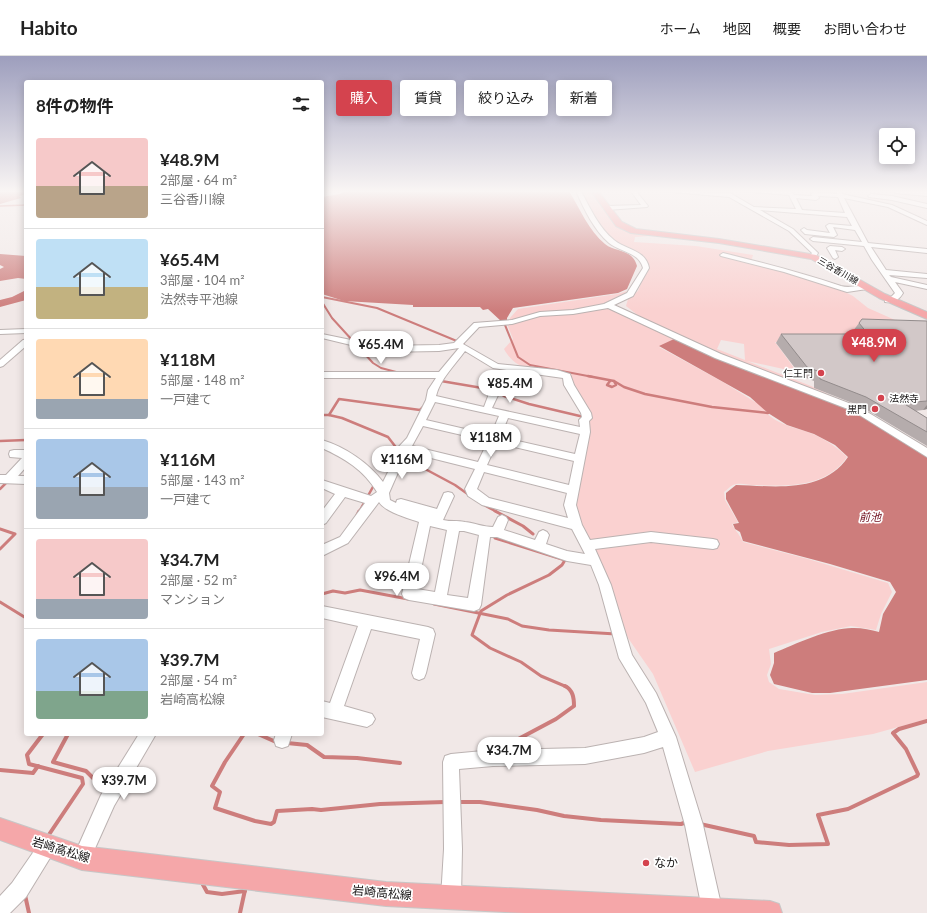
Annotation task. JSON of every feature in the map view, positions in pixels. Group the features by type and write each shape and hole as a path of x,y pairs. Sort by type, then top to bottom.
{"main road":[{"name":"三谷香川線","path":"634,231 719,241 813,257 890,300 927,316"},
{"name":"岩崎高松線","path":"0,829 47,847 82,858 386,894 451,898 535,907 712,909 770,913"}],"street":[{"path":"324,550 344,540 373,501 383,493 394,468 397,454 405,448 421,422 433,390 461,346 477,325 510,323 540,314 586,311 608,305 630,294 646,268 646,265 641,258 608,238 604,231"},
{"path":"792,231 815,253 813,257"},
{"path":"804,231 834,235 832,231"},
{"path":"858,231 870,252 900,294 890,300"},
{"path":"813,239 866,246 927,251"},
{"path":"835,257 830,248 870,252"},
{"path":"723,255 786,270 847,290 867,287"},
{"path":"913,266 924,276"},
{"path":"884,272 924,276"},
{"path":"890,279 927,287"},
{"path":"608,305 718,356 856,409 927,453"},
{"path":"0,332 24,331"},
{"path":"324,336 380,348 428,349 461,346 490,364 496,366 557,373 567,376 569,385 586,413 587,418 584,420 585,432 570,505 576,525 588,545 605,585 626,658 651,698 668,737 694,824 712,909"},
{"path":"0,364 24,344"},
{"path":"324,375 442,375"},
{"path":"487,410 495,391"},
{"path":"431,398 585,432"},
{"path":"505,414 471,489 472,493 486,502 576,525"},
{"path":"421,422 579,459"},
{"path":"324,445 350,457 370,474 383,493 385,502 397,509 433,519 454,527 464,526 541,541 567,556 595,561"},
{"path":"405,448 572,490"},
{"path":"14,454 24,454"},
{"path":"4,479 24,462"},
{"path":"4,479 24,480"},
{"path":"324,485 373,501"},
{"path":"324,517 342,492"},
{"path":"448,496 433,519 409,594 440,598 450,602 474,605 491,532 502,520"},
{"path":"401,503 433,519"},
{"path":"440,598 454,527"},
{"path":"588,545 651,537 713,544"},
{"path":"324,612 428,634 419,673"},
{"path":"367,622 328,711 368,719"},
{"path":"82,858 97,827 107,801 147,736"},
{"path":"451,898 453,849 451,762 493,758 584,756 644,745 668,737"},
{"path":"0,910 18,890 47,847"}],"shaded area":[{"path":"605,231 629,231 650,236 635,237 634,242 696,246 753,255 751,262 817,278 853,296 868,308 913,328 856,328 852,332 861,342 775,342 797,372 747,361 811,386 857,408 919,452 811,400 765,411 775,420 813,434 835,447 847,457 838,467 828,475 806,483 793,485 735,484 724,492 725,500 738,522 732,524 743,542 808,559 888,583 892,592 881,614 876,630 851,626 822,632 769,649 771,664 767,675 769,682 779,689 815,695 842,694 927,682 927,719 873,734 768,751 695,772 653,674 628,638 591,542 572,507 588,416 560,375 535,371 521,366 509,356 504,349 513,339 507,324 525,321 540,315 574,314 615,306 676,335 639,316 626,306 628,299 638,291 647,269 633,252 633,248 632,252 614,240","holes":["672,340 768,398 755,402 723,382 659,347","721,340 744,344 745,360 717,349"]},
{"path":"627,291 623,295 591,309 529,315 521,320 510,321 510,318 518,309 617,294"}],"water":[{"path":"324,231 593,231 599,239 609,247 631,256 635,260 637,266 627,289 618,293 513,308 507,318 507,322 502,322 488,309 483,310 480,307 413,307 413,305 344,301 324,295"},
{"path":"0,254 24,256 24,279 18,278 0,281 0,269 4,267 0,265"},
{"path":"24,291 24,301 0,307 0,300 12,297"},
{"name":"前池","path":"674,339 831,400 845,409 860,412 927,455 927,680 830,693 812,693 774,684 770,675 774,663 774,653 825,633 845,628 867,629 879,632 883,614 896,592 890,582 830,564 743,541 740,532 735,529 733,524 739,523 726,499 726,493 736,485 782,486 812,482 825,477 838,469 848,457 835,445 814,434 787,425 768,413 750,397 659,346"}],"building":[{"name":"法然寺","path":"862,319 927,321 927,401 903,403 927,418 927,432 866,397 820,379 820,372 807,367 781,334 868,334 859,323"}],"waterway":[{"path":"324,297 377,308 464,344 462,347"},
{"path":"324,305 332,318 373,363 381,368 400,373"},
{"path":"505,325 518,357 530,365 593,377"},
{"path":"588,376 614,381"},
{"path":"441,381 494,390 504,396 529,404 584,417"},
{"path":"610,381 607,385 612,387 616,385 614,381"},
{"path":"614,381 624,387 645,394 712,407 768,413"},
{"path":"329,415 339,399 420,410 423,407"},
{"path":"324,415 329,415"},
{"path":"329,415 342,418 388,437 398,450"},
{"path":"0,441 24,440"},
{"path":"399,455 455,485 469,495"},
{"path":"0,489 7,482"},
{"path":"359,512 374,485"},
{"path":"482,504 497,512"},
{"path":"357,515 359,511"},
{"path":"495,511 523,526 533,534"},
{"path":"0,529 15,534 0,549"},
{"path":"480,613 481,611 507,595 549,575 562,565 565,560 495,538"},
{"path":"324,593 333,591 345,593 360,590 408,599"},
{"path":"0,602 24,617"},
{"path":"434,604 480,613"},
{"path":"480,613 508,619 522,626 549,630 616,634"},
{"path":"480,613 472,635 490,648 521,662 541,676 566,686"},
{"path":"496,751 556,719 574,706 572,694 566,686"},
{"path":"700,824 754,836 756,842 789,845 828,844 818,815 848,809 917,776 918,774 906,749 893,733 899,729 927,721"},
{"path":"38,766 29,764 27,755 41,736"},
{"path":"67,736 53,762 86,771 106,791"},
{"path":"243,736 225,762 212,786 220,792 215,808 255,821 271,824 274,822 277,811 312,809 321,810 380,804 445,802"},
{"path":"262,736 276,742"},
{"path":"287,743 307,745 324,757 357,758 400,763"},
{"path":"0,770 33,773 38,766"},
{"path":"38,766 82,778 83,784 48,836"},
{"path":"458,802 480,802 537,810 564,816 601,820 681,824 687,822"},
{"path":"201,881 207,892 222,894 245,891"},
{"path":"240,913 245,891"},
{"path":"25,895 29,913"}],"place":[{"name":"仁王門","path":"821,373"},
{"name":"法然寺","path":"881,398"},
{"name":"黒門","path":"875,409"},
{"name":"なか","path":"646,863"}]}
